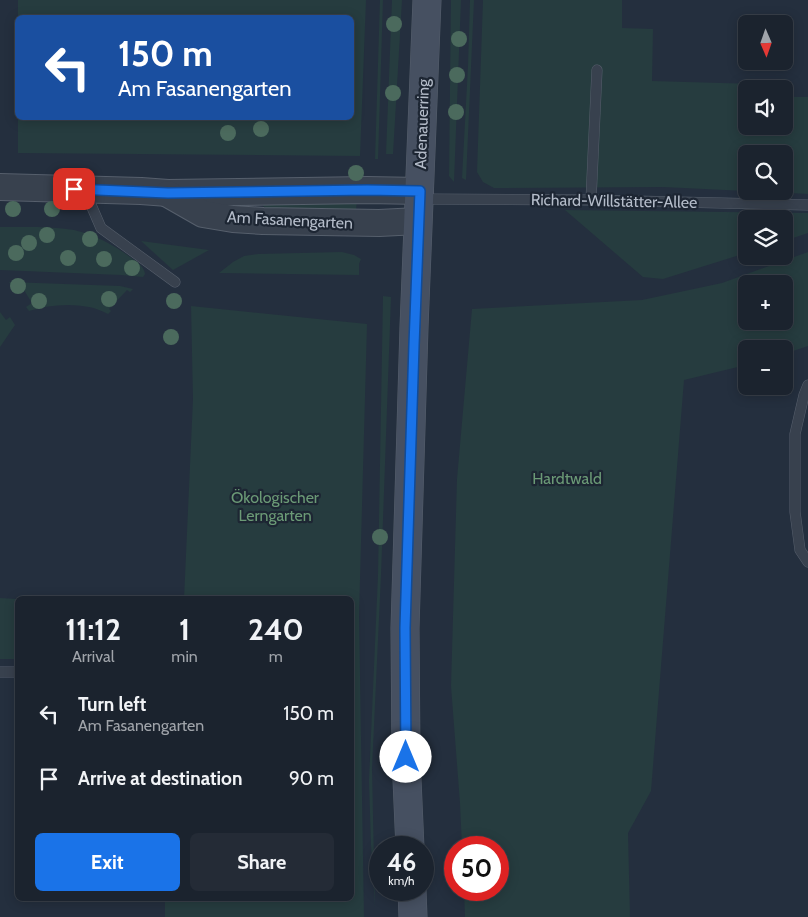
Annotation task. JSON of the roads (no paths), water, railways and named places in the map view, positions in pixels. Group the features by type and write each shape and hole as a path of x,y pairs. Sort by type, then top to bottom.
{"main road":[{"name":"Adenauerring","path":"409,836 406,757 405,628 427,0"},
{"path":"412,901 413,917"}],"street":[{"name":"Am Fasanengarten","path":"0,187 168,193 367,190 419,204"}],"lane":[{"path":"591,200 597,70"},
{"path":"84,189 101,228 175,282"},
{"name":"Richard-Willstätter-Allee","path":"419,204 591,200 808,205"},
{"path":"808,386 804,395 795,434 795,512 800,550 808,562"},
{"path":"0,672 15,672"}],"park label":[{"name":"Hardtwald","path":"567,478"},
{"name":"Ökologischer Lerngarten","path":"275,506"}]}
